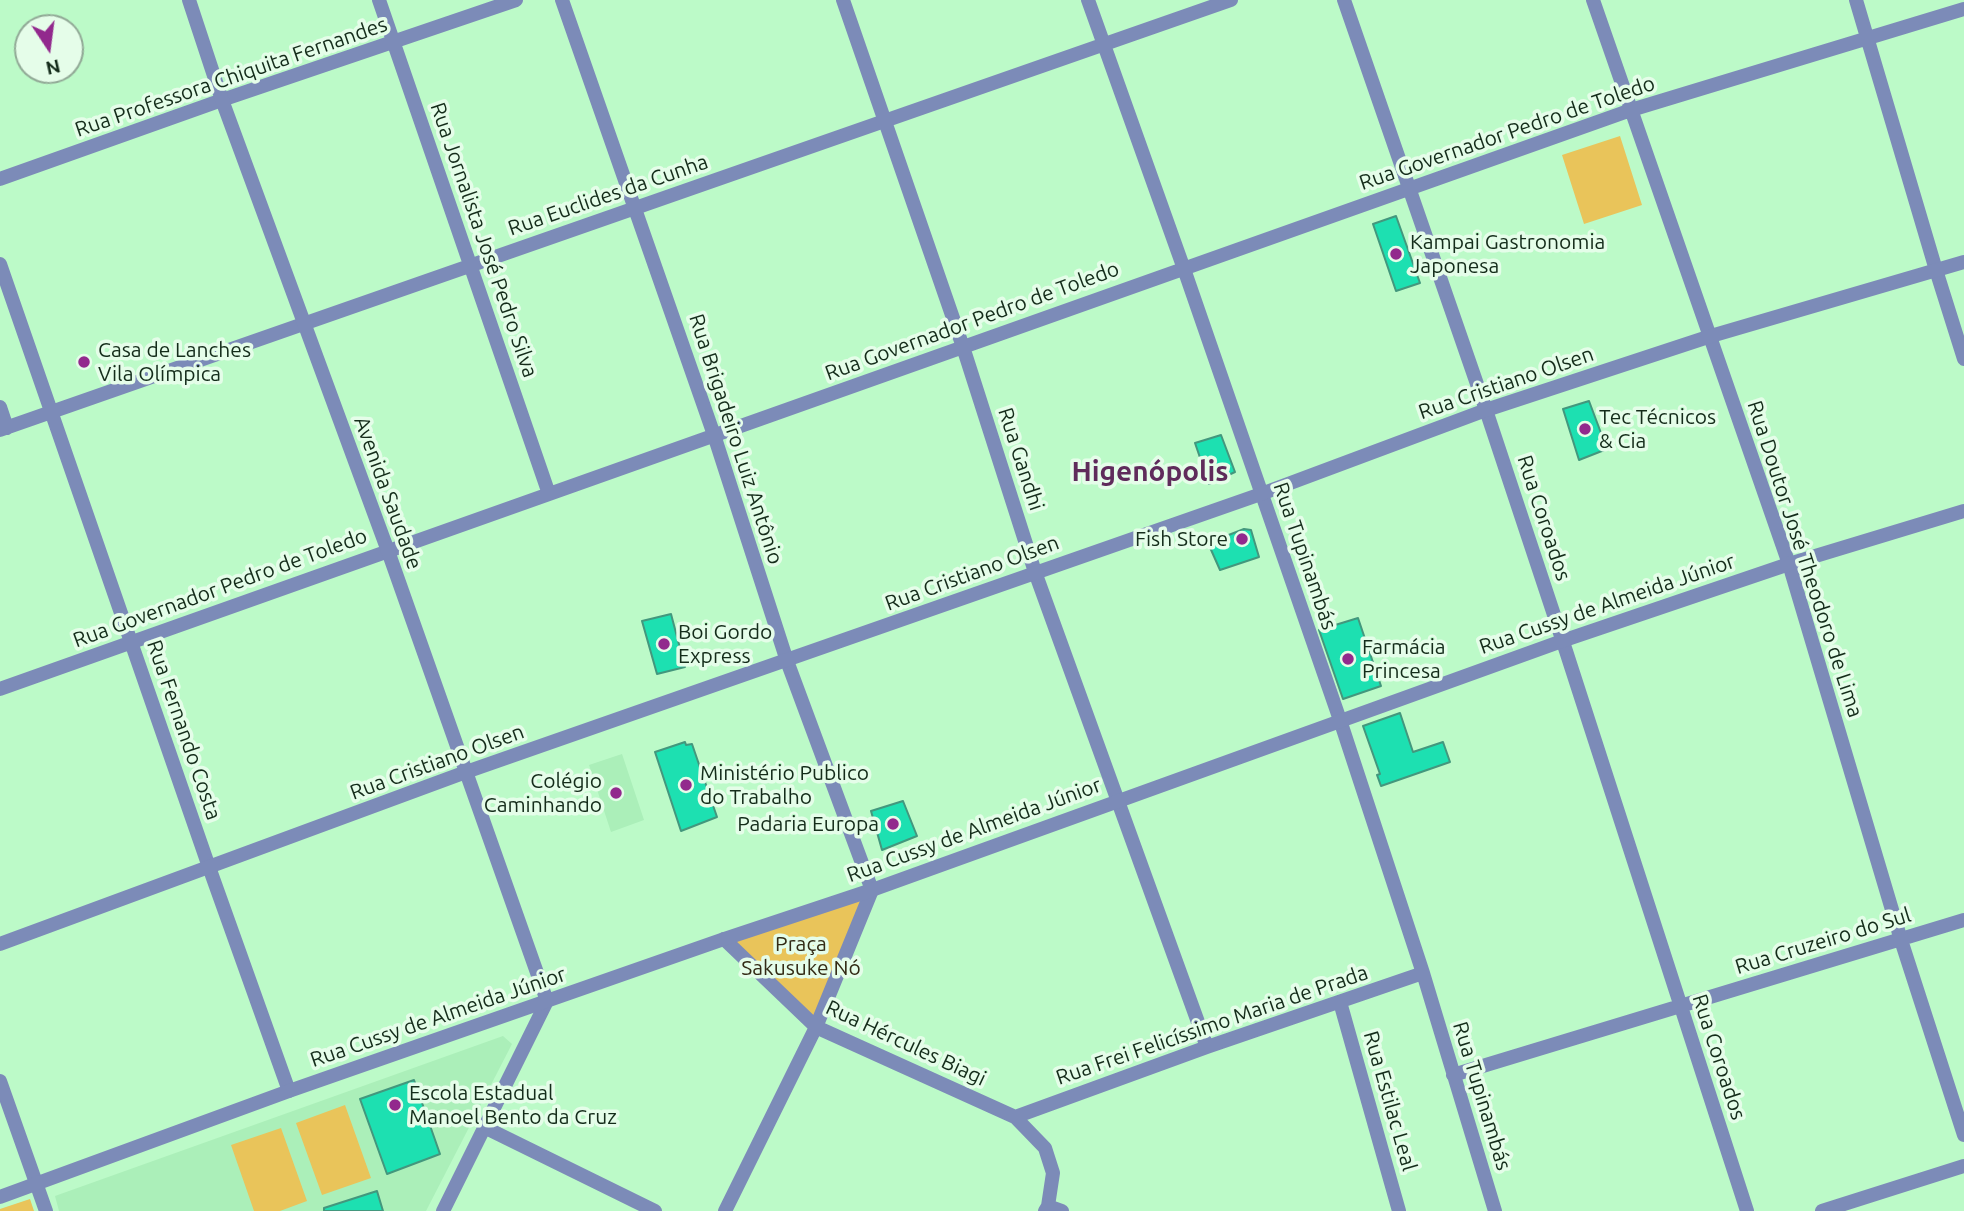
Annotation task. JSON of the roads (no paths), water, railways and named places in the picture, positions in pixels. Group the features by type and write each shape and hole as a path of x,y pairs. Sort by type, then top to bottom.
{"street":[{"name":"Avenida Saudade","path":"189,0 222,100 388,551 547,1001"},
{"name":"Rua Jornalista José Pedro Silva","path":"379,0 549,494"},
{"name":"Rua Professora Chiquita Fernandes","path":"0,180 222,100 516,0"},
{"name":"Rua Brigadeiro Luiz Antônio","path":"562,0 714,435 787,660 872,890"},
{"name":"Rua Gandhi","path":"843,0 963,347 1035,572 1207,1047"},
{"name":"Rua Tupinambás","path":"1088,0 1340,720 1423,974 1494,1211"},
{"name":"Rua Euclides da Cunha","path":"4,429 1231,0"},
{"name":"Rua Coroados","path":"1344,0 1486,410 1747,1211"},
{"name":"Rua Doutor José Theodoro de Lima","path":"1593,0 1789,564 1901,940 1964,1135"},
{"path":"1856,0 1964,359"},
{"name":"Rua Governador Pedro de Toledo","path":"0,689 1631,110 1964,9"},
{"name":"Rua Cristiano Olsen","path":"0,944 466,772 1261,494 1486,410 1711,336 1964,262"},
{"name":"Rua Fernando Costa","path":"0,264 289,1091"},
{"path":"0,407 4,429"},
{"name":"Rua Cussy de Almeida Júnior","path":"0,1197 289,1091 872,890 1562,640 1789,564 1964,511"},
{"path":"725,1211 816,1027 872,890"},
{"name":"Rua Cruzeiro do Sul","path":"1453,1075 1964,920"},
{"name":"Rua Hércules Biagi","path":"724,939 816,1027 1015,1117"},
{"name":"Rua Frei Felicíssimo Maria de Prada","path":"1015,1117 1207,1047 1423,974"},
{"path":"443,1211 547,1001"},
{"name":"Rua Estilac Leal","path":"1340,1002 1399,1211"},
{"path":"0,1081 46,1211"},
{"path":"1015,1117 1045,1148 1053,1173 1052,1209"},
{"path":"484,1127 654,1211"},
{"path":"1822,1211 1964,1166"}],"place":[{"name":"Kampai Gastronomia Japonesa","path":"1396,254"},
{"name":"Casa de Lanches Vila Olímpica","path":"84,362"},
{"name":"Tec Técnicos & Cia","path":"1585,429"},
{"name":"Fish Store","path":"1242,539"},
{"name":"Boi Gordo Express","path":"664,644"},
{"name":"Farmácia Princesa","path":"1348,659"},
{"name":"Ministério Publico do Trabalho","path":"686,785"},
{"name":"Colégio Caminhando","path":"616,793"},
{"name":"Padaria Europa","path":"893,824"},
{"name":"Escola Estadual Manoel Bento da Cruz","path":"395,1105"}],"district":[{"name":"Higenópolis","path":"1150,472"}],"park label":[{"name":"Praça Sakusuke Nó","path":"801,956"}]}
